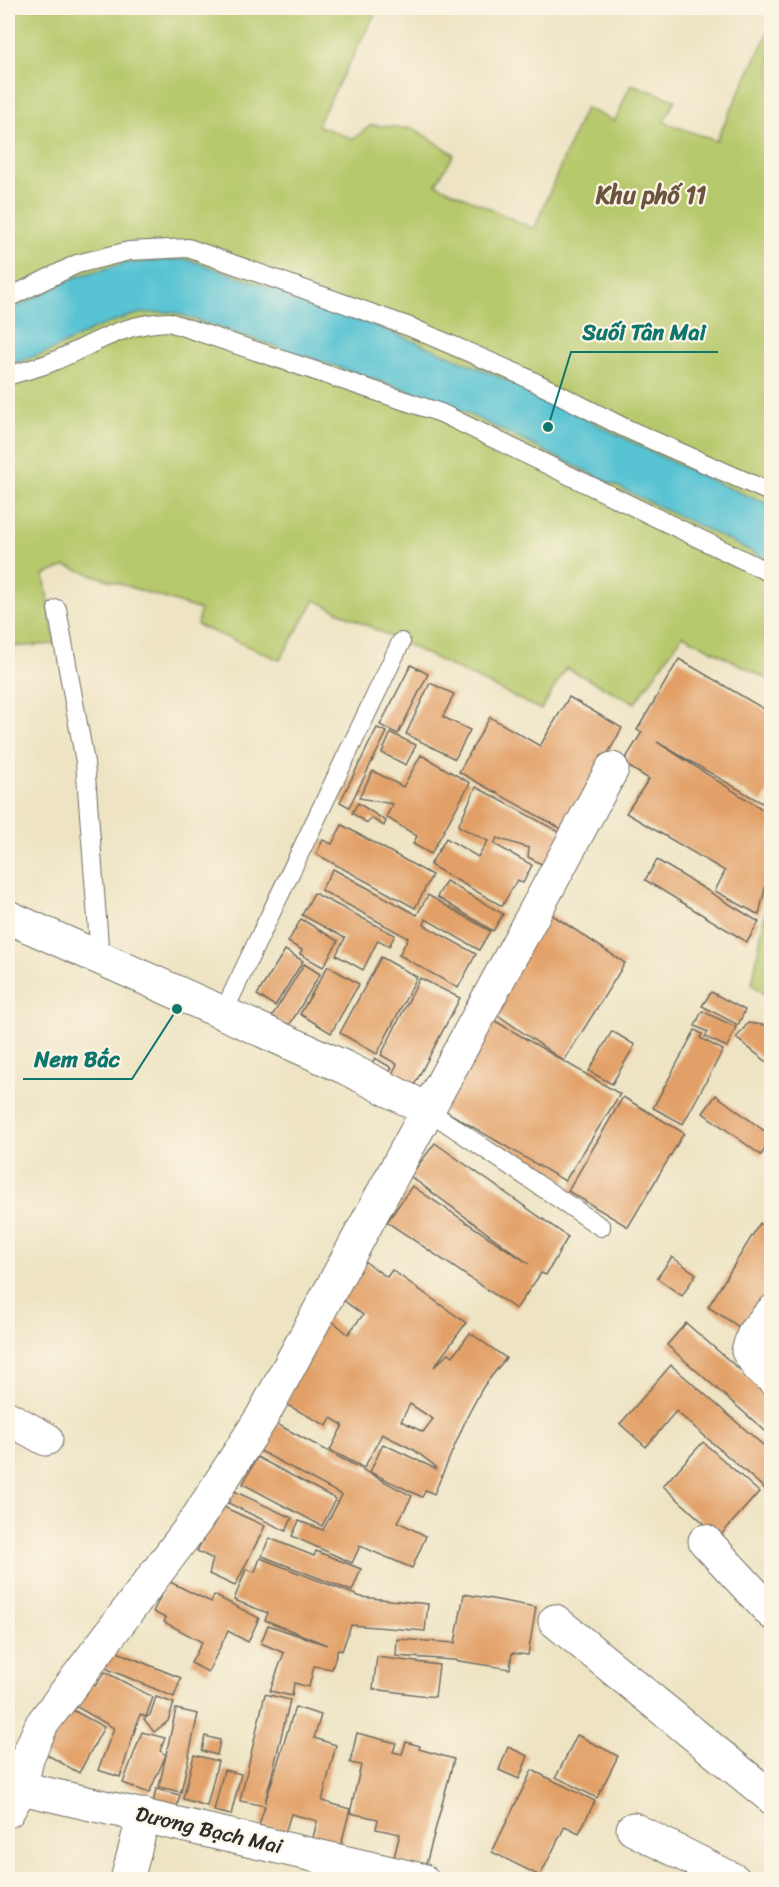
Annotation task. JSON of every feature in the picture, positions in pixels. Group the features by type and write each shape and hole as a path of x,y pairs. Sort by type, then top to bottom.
{"street":[{"path":"14,1799 27,1758 42,1724 110,1630 195,1522 262,1418 426,1109 612,769"},
{"path":"8,916 346,1068 426,1109"},
{"path":"771,1312 754,1333 748,1351 758,1366 771,1378"},
{"path":"8,1418 46,1439"},
{"path":"705,1541 771,1613"},
{"path":"555,1621 771,1798"},
{"name":"Dương Bạch Mai","path":"14,1799 144,1815 347,1871 422,1880"},
{"path":"127,1880 144,1815"},
{"path":"633,1828 734,1880"}],"lane":[{"path":"8,298 77,264 129,251 188,248 410,327 521,375 625,428 771,493"},
{"path":"8,376 51,362 104,336 124,329 145,322 169,322 441,413 771,574"},
{"path":"57,609 85,762 100,958"},
{"path":"224,1013 401,642"},
{"path":"426,1109 601,1227"}],"green space":[{"path":"8,8 378,8 317,125 353,139 371,125 415,129 454,154 436,184 534,229 585,108 615,121 631,84 675,100 664,122 716,141 771,26 771,681 683,635 635,703 566,668 541,710 315,600 280,660 197,625 200,610 66,566 44,575 55,644 8,647"},
{"path":"771,882 772,1000 752,984"}],"water":[{"path":"186,259 313,303 439,351 521,387 707,479 771,505 771,561 446,403 173,312 142,313 126,317 98,327 48,352 8,365 8,311 79,276 126,263"}],"building":[{"path":"679,659 771,713 771,786 762,803 657,742 771,815 771,861 759,915 715,891 725,871 626,813 649,779 623,763 642,732 637,730"},
{"path":"411,665 428,674 398,734 380,725"},
{"path":"430,683 454,694 443,717 470,730 455,759 406,734"},
{"path":"569,697 622,728 565,831 459,772 490,717 540,746"},
{"path":"377,728 387,732 349,807 340,802"},
{"path":"391,733 416,745 406,765 382,753"},
{"path":"421,755 470,783 431,854 413,844 417,836 386,817 393,804 359,798 373,771 403,787"},
{"path":"476,787 561,833 545,866 528,857 529,848 497,838 494,844 532,865 523,883 517,880 502,906 430,865 446,838 478,857 488,841 458,826"},
{"path":"358,803 386,821 384,826 371,818 367,823 352,813"},
{"path":"342,825 432,875 415,908 316,854 323,840 332,844"},
{"path":"657,860 759,922 747,942 645,880"},
{"path":"333,869 417,915 428,895 490,931 479,950 426,919 424,925 476,954 458,988 399,955 408,938 321,890"},
{"path":"446,881 503,914 493,931 437,897"},
{"path":"314,893 395,935 389,946 378,940 363,970 336,955 345,938 302,915"},
{"path":"545,910 625,963 564,1061 489,1009"},
{"path":"301,919 338,941 323,967 300,954 302,950 288,942"},
{"path":"285,950 303,961 275,1006 257,995"},
{"path":"381,957 417,977 377,1054 340,1033"},
{"path":"304,964 320,974 289,1026 272,1016"},
{"path":"328,966 359,984 331,1033 300,1014"},
{"path":"420,978 460,998 409,1095 387,1084 397,1064 381,1055"},
{"path":"711,992 745,1010 738,1025 702,1006"},
{"path":"702,1011 736,1027 727,1047 705,1037 708,1032 695,1026"},
{"path":"490,1018 620,1094 565,1181 437,1106"},
{"path":"748,1023 771,1026 771,1065 736,1038"},
{"path":"695,1030 702,1034 700,1038 723,1050 683,1124 653,1108"},
{"path":"612,1031 635,1045 612,1084 589,1071"},
{"path":"375,1058 392,1068 383,1082 366,1072"},
{"path":"716,1095 771,1136 771,1141 761,1155 703,1113"},
{"path":"623,1097 684,1133 628,1227 568,1191"},
{"path":"435,1143 568,1237 546,1275 541,1273 516,1309 387,1222 412,1186 529,1264 410,1176"},
{"path":"760,1223 771,1232 771,1298 747,1332 708,1307"},
{"path":"672,1257 696,1274 682,1296 657,1278"},
{"path":"364,1261 387,1277 392,1270 466,1323 434,1367 449,1353 453,1356 470,1333 506,1358 483,1387 467,1417 434,1494 426,1490 422,1497 370,1472 383,1444 436,1469 414,1450 382,1434 364,1468 330,1450 343,1425 331,1418 327,1426 285,1404 325,1315 348,1334 363,1315 338,1296","holes":["410,1404 433,1419 423,1432 401,1421"]},
{"path":"686,1323 771,1397 771,1436 667,1345"},
{"path":"671,1365 771,1452 771,1494 676,1411 646,1447 620,1424"},
{"path":"275,1423 412,1496 398,1522 426,1536 412,1568 360,1546 352,1563 292,1536 299,1521 323,1530 342,1495 260,1451"},
{"path":"703,1442 759,1492 719,1537 663,1486"},
{"path":"257,1457 336,1499 322,1526 243,1484"},
{"path":"234,1491 292,1518 286,1531 228,1503"},
{"path":"215,1503 265,1526 235,1586 209,1574 213,1559 197,1551 207,1532"},
{"path":"269,1538 314,1556 316,1551 361,1569 352,1591 262,1556"},
{"path":"260,1558 361,1597 428,1604 425,1631 351,1625 342,1651 338,1649 332,1669 314,1666 309,1687 294,1683 292,1696 270,1691 284,1653 261,1643 268,1625 327,1645 265,1620 268,1613 234,1600 246,1569 255,1572"},
{"path":"168,1581 211,1602 214,1595 259,1618 248,1642 228,1631 208,1672 191,1663 202,1642 164,1622 166,1618 153,1612"},
{"path":"464,1594 536,1607 528,1655 512,1653 510,1669 453,1660 396,1656 397,1639 455,1643"},
{"path":"110,1649 181,1678 174,1697 103,1667"},
{"path":"377,1657 439,1665 435,1697 373,1689"},
{"path":"105,1672 153,1697 146,1717 140,1714 120,1777 98,1770 114,1728 70,1703 85,1681 95,1686"},
{"path":"265,1694 290,1700 265,1803 295,1707 321,1715 314,1738 336,1745 322,1801 350,1809 340,1849 312,1842 317,1821 291,1814 285,1833 259,1825 265,1806 240,1801"},
{"path":"156,1697 174,1703 168,1721 154,1732 144,1719 150,1715"},
{"path":"69,1708 104,1727 79,1773 44,1753"},
{"path":"176,1709 198,1714 181,1792 159,1787"},
{"path":"142,1732 165,1738 160,1751 166,1755 149,1793 123,1783"},
{"path":"357,1733 396,1743 393,1752 402,1754 406,1742 420,1746 419,1749 454,1759 425,1868 393,1861 400,1834 376,1829 378,1819 350,1813 361,1765 350,1763"},
{"path":"577,1735 618,1756 597,1798 556,1777"},
{"path":"205,1736 220,1740 217,1755 202,1751"},
{"path":"508,1747 528,1756 519,1779 499,1770"},
{"path":"194,1755 218,1761 207,1806 183,1799"},
{"path":"224,1770 241,1774 231,1815 214,1811"},
{"path":"532,1770 595,1801 579,1833 565,1826 540,1876 492,1852"},
{"path":"156,1789 180,1795 176,1810 153,1803"}],"place":[{"name":"Suối Tân Mai","path":"548,427"},
{"name":"Nem Bắc","path":"177,1009"}],"district":[{"name":"Khu phố 11","path":"651,195"}]}
